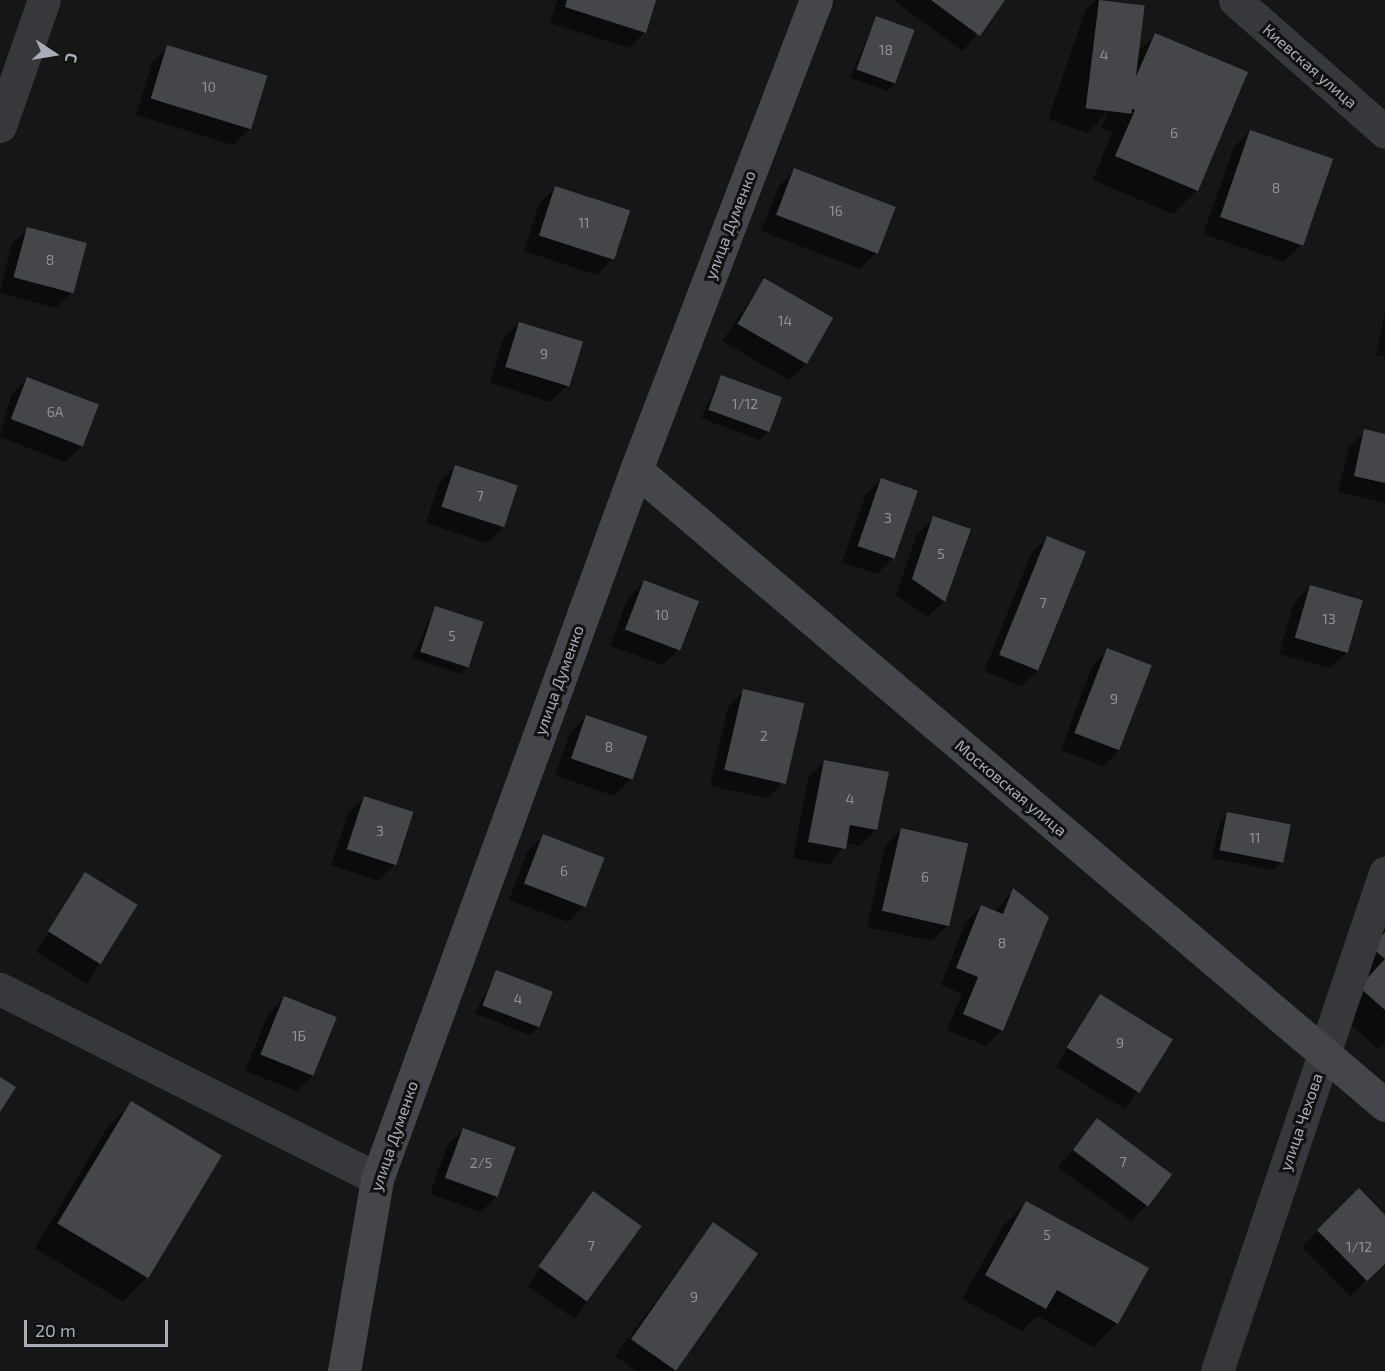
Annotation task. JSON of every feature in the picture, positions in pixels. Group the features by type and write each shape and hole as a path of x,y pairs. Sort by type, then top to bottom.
{"street":[{"path":"0,126 44,0"},
{"name":"улица Думенко","path":"344,1371 376,1179 636,470 816,0"},
{"name":"Киевская улица","path":"1235,0 1385,132"},
{"name":"Московская улица","path":"636,470 1385,1105"},
{"name":"улица Чехова","path":"1217,1371 1385,873"},
{"path":"0,989 376,1179"}],"building":[{"path":"567,0 656,0 646,33 565,7"},
{"path":"931,0 1005,0 980,36"},
{"path":"1099,0 1145,6 1131,114 1086,108"},
{"path":"876,16 915,30 895,84 857,70"},
{"path":"1155,33 1248,72 1198,191 1115,156 1135,110 1124,104"},
{"path":"167,45 267,76 251,129 151,99"},
{"path":"1250,130 1333,159 1303,246 1220,217"},
{"path":"794,168 896,207 878,254 776,215"},
{"path":"555,186 630,210 614,260 539,235"},
{"path":"27,227 87,243 73,293 14,277"},
{"path":"764,278 833,318 807,364 738,324"},
{"path":"519,322 583,342 569,387 505,367"},
{"path":"721,375 782,397 769,432 708,410"},
{"path":"27,377 99,405 83,447 11,419"},
{"path":"1364,429 1385,434 1385,483 1354,476"},
{"path":"455,465 518,485 504,527 441,507"},
{"path":"881,478 918,491 894,559 858,546"},
{"path":"933,516 971,529 945,602 912,579"},
{"path":"1047,536 1086,552 1038,670 999,655"},
{"path":"644,580 699,601 680,651 625,629"},
{"path":"1310,585 1363,600 1348,653 1295,638"},
{"path":"435,606 484,622 469,667 420,652"},
{"path":"1107,648 1152,665 1119,750 1074,733"},
{"path":"743,689 804,703 786,784 724,770"},
{"path":"586,715 647,736 632,780 571,758"},
{"path":"824,760 889,772 877,830 850,825 846,849 808,842"},
{"path":"364,796 413,812 396,865 347,849"},
{"path":"1227,812 1291,824 1283,863 1220,850"},
{"path":"901,828 968,844 949,926 882,911"},
{"path":"543,834 605,858 586,907 524,883"},
{"path":"85,872 138,905 100,964 48,931"},
{"path":"1013,888 1049,917 1003,1031 963,1014 978,977 956,968 981,905 1003,914"},
{"path":"1385,932 1385,959 1371,947"},
{"path":"1385,959 1385,1010 1359,987"},
{"path":"496,970 553,992 539,1027 482,1005"},
{"path":"1100,994 1173,1040 1140,1093 1067,1047"},
{"path":"284,996 337,1017 313,1076 260,1054"},
{"path":"0,1077 16,1087 0,1112"},
{"path":"131,1101 222,1156 148,1278 57,1224"},
{"path":"1097,1118 1172,1175 1148,1207 1073,1150"},
{"path":"463,1128 516,1147 497,1197 445,1178"},
{"path":"1359,1188 1385,1215 1385,1264 1367,1281 1317,1230"},
{"path":"593,1191 642,1226 587,1302 538,1266"},
{"path":"1026,1201 1149,1268 1118,1324 1057,1290 1046,1309 985,1275"},
{"path":"713,1222 758,1254 676,1371 631,1339"}]}
